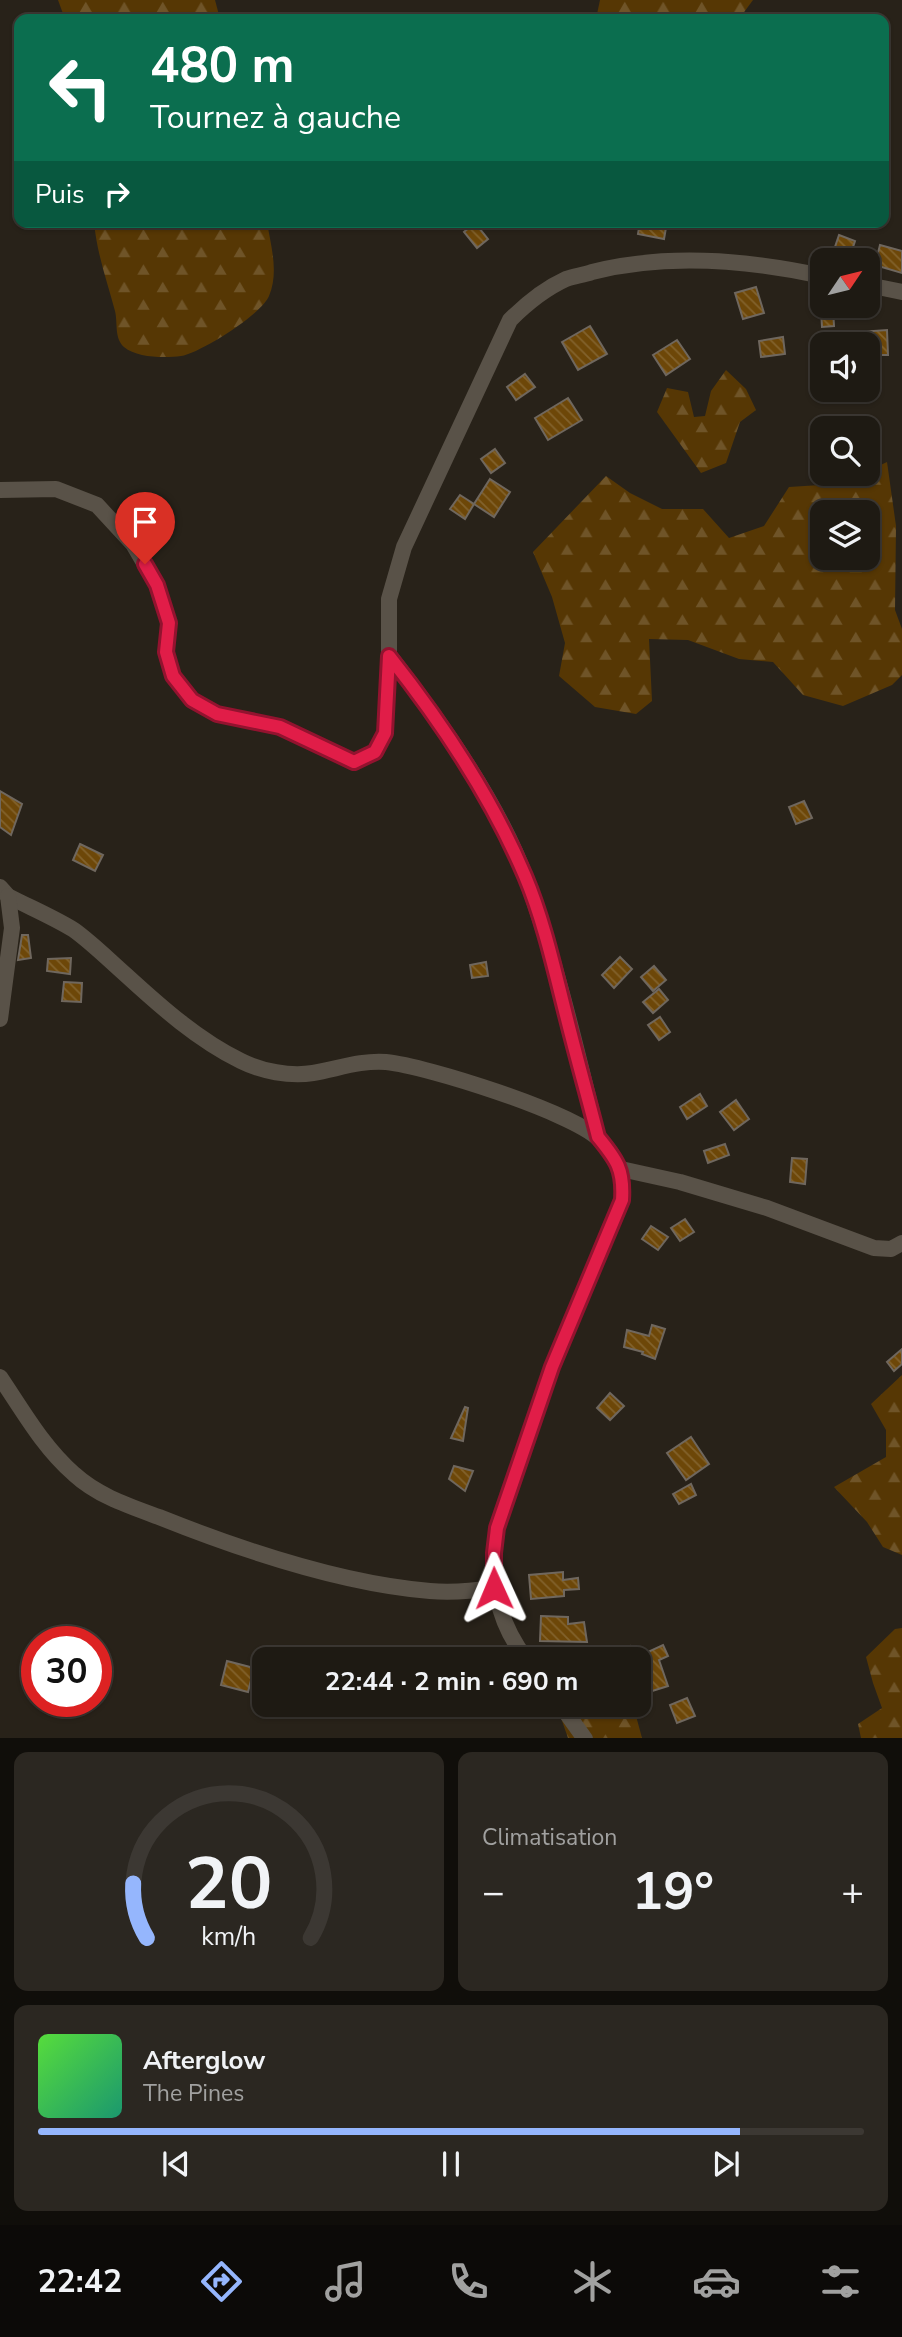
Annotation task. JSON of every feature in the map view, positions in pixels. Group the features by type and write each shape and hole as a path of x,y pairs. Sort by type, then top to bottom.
{"street":[{"path":"0,490 56,489 97,505 133,544 157,585 169,623 166,652 173,676 192,700 217,714 280,727 354,762 375,752 385,733 389,599 404,547 510,320 531,300 566,279 619,266 686,261 743,262 810,274"},
{"path":"880,287 902,292"},
{"path":"389,656 435,714 503,827 527,880 555,971 598,1137"},
{"path":"4,891 74,930 205,1040 242,1062 273,1072 310,1073 350,1064 415,1066 513,1098 566,1119 598,1137 612,1153 621,1169 624,1183 622,1200 552,1367 497,1528 494,1588 509,1631 519,1647"},
{"path":"0,1019 12,929 4,891"},
{"path":"621,1169 680,1182 766,1208 874,1248 891,1249 902,1244"},
{"path":"0,1377 48,1448 75,1476 104,1495 199,1533 326,1571 387,1585 431,1591 494,1588"},
{"path":"570,1717 585,1738"}],"green space":[{"path":"58,0 215,0 219,14 63,14"},
{"path":"600,0 753,0 743,14 597,14"},
{"path":"94,228 268,228 274,269 272,287 264,304 255,313 190,353 159,357 130,351 121,343 118,335 115,311"},
{"path":"726,370 746,389 756,410 740,422 726,463 701,473 657,412 667,388 688,392 694,417 705,416 711,391"},
{"path":"887,462 896,526 895,610 902,629 902,675 892,685 843,706 803,695 773,662 739,659 688,640 649,639 652,701 636,714 595,707 559,676 565,643 552,597 533,552 606,476 630,493 662,509 703,509 729,538 764,526 789,487 880,486 880,465"},
{"path":"902,1375 902,1555 883,1547 867,1522 834,1487 886,1457 886,1430 871,1404"},
{"path":"902,1628 902,1738 861,1738 858,1724 882,1708 866,1657 895,1629"},
{"path":"561,1717 636,1717 642,1738 568,1738"}],"building":[{"path":"469,228 479,228 488,239 477,248 464,232"},
{"path":"639,228 666,228 664,239 638,234"},
{"path":"839,235 855,241 853,248 835,248"},
{"path":"880,245 902,251 902,273 880,266"},
{"path":"756,287 764,313 743,319 735,293"},
{"path":"822,318 834,318 834,326 822,327"},
{"path":"590,326 607,354 578,370 562,342"},
{"path":"887,330 888,355 880,355 880,332 859,332"},
{"path":"783,337 785,354 761,357 759,341"},
{"path":"677,340 690,359 666,375 653,355"},
{"path":"525,374 535,387 516,400 507,387"},
{"path":"568,398 582,420 548,440 535,418"},
{"path":"495,449 505,463 491,473 481,459"},
{"path":"490,479 510,492 494,517 474,504"},
{"path":"460,495 474,504 465,519 450,509"},
{"path":"0,791 22,804 11,835 0,827"},
{"path":"804,801 812,818 796,824 789,807"},
{"path":"80,844 103,855 95,871 73,860"},
{"path":"22,935 28,935 31,958 18,960"},
{"path":"620,957 632,969 614,988 602,975"},
{"path":"71,958 70,974 47,971 48,959"},
{"path":"486,962 488,976 472,978 470,965"},
{"path":"654,966 666,980 653,991 641,977"},
{"path":"64,982 82,983 81,1002 62,1001"},
{"path":"659,989 668,1000 653,1013 643,1002"},
{"path":"660,1017 670,1032 659,1040 648,1025"},
{"path":"700,1094 707,1106 687,1119 680,1107"},
{"path":"736,1100 749,1119 734,1130 720,1112"},
{"path":"725,1144 729,1155 708,1163 704,1151"},
{"path":"792,1158 807,1159 805,1184 790,1182"},
{"path":"685,1219 694,1232 680,1241 671,1228"},
{"path":"651,1226 668,1237 658,1250 642,1239"},
{"path":"652,1325 665,1329 655,1359 642,1354 643,1352 624,1347 627,1330 649,1336"},
{"path":"902,1349 902,1364 894,1371 887,1362"},
{"path":"610,1393 624,1406 610,1420 597,1408"},
{"path":"465,1407 468,1408 463,1441 451,1438"},
{"path":"691,1437 709,1464 686,1480 667,1453"},
{"path":"454,1466 473,1471 465,1491 449,1479"},
{"path":"691,1484 696,1495 679,1504 673,1494"},
{"path":"563,1572 563,1580 578,1578 579,1589 564,1590 564,1596 531,1599 529,1575"},
{"path":"541,1616 568,1617 568,1624 584,1622 587,1642 540,1641"},
{"path":"663,1645 668,1656 659,1660 668,1686 651,1691 651,1651"},
{"path":"227,1661 252,1667 248,1692 221,1685"},
{"path":"687,1698 695,1716 677,1723 670,1705"}],"route":[{"path":"145,564 157,585 169,623 166,652 173,676 192,700 217,714 280,727 354,762 375,752 385,733 389,656 435,714 503,827 527,880 555,971 598,1137 612,1153 621,1169 624,1183 622,1200 552,1367 497,1528 494,1588"}]}
